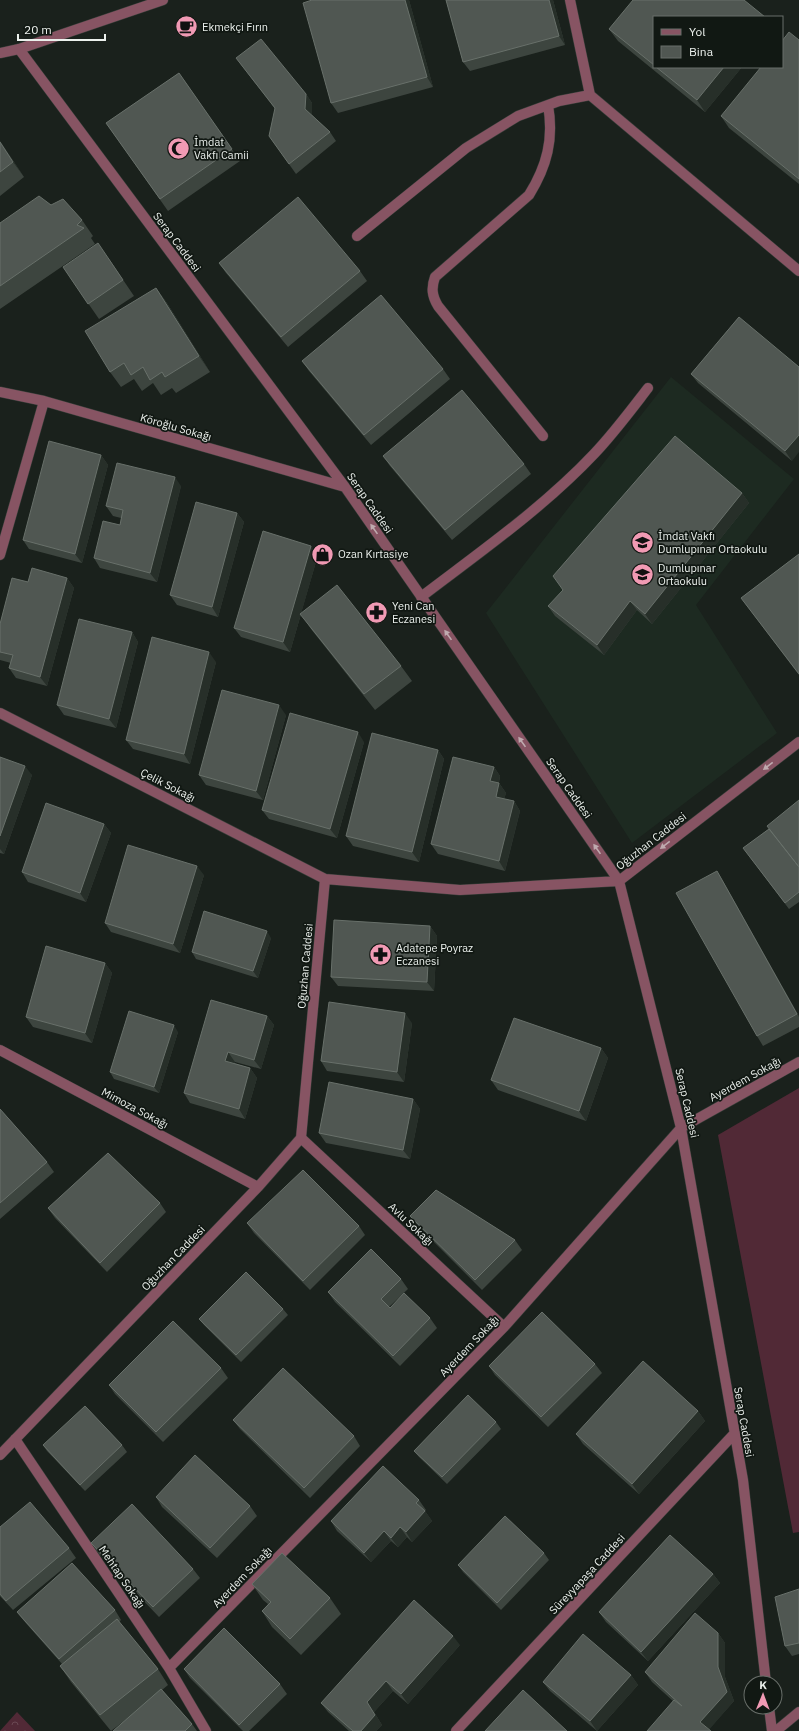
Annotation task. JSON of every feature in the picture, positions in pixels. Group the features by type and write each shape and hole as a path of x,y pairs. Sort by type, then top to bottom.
{"street":[{"path":"0,53 19,49 163,0"},
{"path":"570,0 590,95 799,271"},
{"name":"Serap Caddesi","path":"19,49 345,487 619,881 682,1128 743,1480 765,1675"},
{"path":"357,236 466,148 518,116 548,105 590,95"},
{"path":"543,436 438,306 432,289 435,277 528,195 536,184 550,144 550,116 548,105"},
{"path":"421,597 521,520 569,478 594,454 622,422 648,388"},
{"name":"Köroğlu Sokağı","path":"0,392 44,402 345,487"},
{"path":"0,555 44,402"},
{"name":"Çelik Sokağı","path":"0,713 325,879"},
{"name":"Oğuzhan Caddesi","path":"0,1455 258,1187 301,1138 325,879 460,890 619,881 799,742"},
{"name":"Mimoza Sokağı","path":"0,1050 258,1187"},
{"name":"Ayerdem Sokağı","path":"170,1668 504,1327 682,1128 799,1062"},
{"name":"Avlu Sokağı","path":"301,1138 504,1327"},
{"name":"Süreyyapaşa Caddesi","path":"456,1731 734,1434"},
{"name":"Mehtap Sokağı","path":"15,1439 170,1668 206,1731"},
{"path":"776,1731 799,1712"},
{"path":"770,1715 772,1731"}],"shaded area":[{"name":"İmdat Vakfı Dumlupınar Ortaokulu","path":"671,377 794,479 696,605 777,733 632,843 486,613"}],"green space":[{"path":"799,1088 799,1532 793,1533 718,1135"},
{"path":"17,1712 35,1731 0,1731"}],"building":[{"path":"312,0 405,0 427,77 331,103 303,3"},
{"path":"446,0 549,0 559,36 463,62"},
{"path":"633,0 744,0 764,16 653,16 653,64 609,29"},
{"path":"789,32 799,40 799,179 721,116 760,68 783,68 783,40"},
{"path":"261,39 306,94 305,109 330,132 289,164 269,136 275,108 236,58"},
{"path":"657,68 723,68 697,100"},
{"name":"İmdat Vakfı Camii","path":"179,73 232,149 160,199 106,123"},
{"path":"0,142 13,162 0,172"},
{"path":"39,196 51,205 63,199 82,220 77,225 84,228 0,286 0,223"},
{"path":"298,197 360,271 281,337 219,263"},
{"path":"98,243 123,280 88,304 63,267"},
{"path":"156,288 199,356 165,377 162,372 150,380 143,367 131,375 124,363 110,372 85,331"},
{"path":"381,295 443,369 364,435 302,361"},
{"path":"739,317 799,367 799,435 785,451 691,374"},
{"path":"462,390 524,464 445,530 383,456"},
{"path":"675,436 742,493 645,614 630,601 597,645 548,606 563,590 553,576"},
{"path":"49,441 101,455 75,554 23,540"},
{"path":"117,463 175,477 150,573 94,558 103,521 120,525 123,510 106,506"},
{"path":"196,502 237,513 212,607 170,595"},
{"path":"263,531 311,546 283,642 234,628"},
{"path":"799,554 799,674 741,598"},
{"path":"32,568 67,578 40,677 9,668 13,655 0,652 0,624 12,578 28,582"},
{"path":"337,585 401,666 364,694 300,614"},
{"path":"79,619 132,632 109,719 57,705"},
{"path":"152,637 209,652 184,754 126,740"},
{"path":"222,690 279,705 256,791 199,775"},
{"path":"290,713 358,732 330,829 262,810"},
{"path":"372,733 438,750 412,852 346,836"},
{"path":"0,757 25,766 0,836"},
{"path":"453,757 494,767 490,781 499,783 496,797 514,801 499,861 431,844"},
{"path":"799,800 799,867 767,826"},
{"path":"46,803 104,824 80,893 22,872"},
{"path":"769,829 799,867 799,892 785,903 743,848"},
{"path":"128,845 197,866 173,944 105,923"},
{"path":"717,871 797,1014 757,1036 676,893"},
{"path":"204,911 267,931 253,971 192,952"},
{"path":"334,920 430,926 427,982 331,977"},
{"path":"46,946 105,963 85,1033 26,1017"},
{"path":"211,1000 267,1016 254,1060 228,1052 225,1061 250,1068 239,1109 184,1093"},
{"path":"329,1002 405,1013 397,1072 321,1061"},
{"path":"129,1011 174,1025 154,1087 110,1072"},
{"path":"514,1018 601,1048 579,1111 491,1080"},
{"path":"329,1082 413,1099 403,1150 319,1133"},
{"path":"0,1109 47,1162 0,1203"},
{"path":"108,1153 160,1203 100,1263 48,1208"},
{"path":"303,1170 359,1226 303,1281 247,1223"},
{"path":"436,1190 515,1240 475,1280 410,1216"},
{"path":"371,1249 401,1279 381,1299 390,1308 404,1293 430,1318 393,1356 328,1292"},
{"path":"246,1272 283,1309 236,1355 199,1319"},
{"path":"542,1312 595,1364 541,1417 489,1366"},
{"path":"173,1321 221,1368 156,1432 109,1385"},
{"path":"643,1361 698,1411 632,1484 576,1434"},
{"path":"283,1368 354,1436 304,1488 233,1420"},
{"path":"468,1395 496,1422 442,1477 414,1451"},
{"path":"85,1406 122,1445 80,1485 43,1445"},
{"path":"195,1455 250,1506 210,1548 156,1497"},
{"path":"383,1466 419,1500 416,1503 425,1511 406,1532 400,1527 391,1538 384,1531 364,1553 331,1521"},
{"path":"30,1502 69,1548 6,1601 0,1594 0,1527"},
{"path":"132,1504 193,1569 153,1607 91,1543"},
{"path":"505,1516 544,1553 497,1603 458,1565"},
{"path":"670,1535 713,1574 641,1652 599,1612"},
{"path":"282,1553 330,1598 290,1639 262,1611 271,1602 252,1584"},
{"path":"72,1563 115,1610 59,1659 17,1612"},
{"path":"799,1589 799,1643 785,1646 775,1597"},
{"path":"414,1600 453,1636 401,1694 386,1681 367,1702 375,1715 361,1731 353,1731 321,1703"},
{"path":"695,1613 718,1633 718,1667 727,1692 700,1722 711,1731 647,1731 674,1700 682,1706 645,1672"},
{"path":"117,1619 158,1669 100,1715 60,1666"},
{"path":"224,1628 280,1684 239,1725 184,1669"},
{"path":"583,1634 631,1675 590,1721 543,1682"},
{"path":"161,1689 192,1724 185,1731 113,1731"},
{"path":"523,1690 567,1731 485,1731"}],"place":[{"name":"Ekmekçi Fırın","path":"186,27"},
{"name":"İmdat Vakfı Camii","path":"178,148"},
{"name":"İmdat Vakfı Dumlupınar Ortaokulu","path":"643,542"},
{"name":"Ozan Kırtasiye","path":"323,554"},
{"name":"Dumlupınar Ortaokulu","path":"642,574"},
{"name":"Yeni Can Eczanesi","path":"376,612"},
{"name":"Adatepe Poyraz Eczanesi","path":"380,954"}]}
